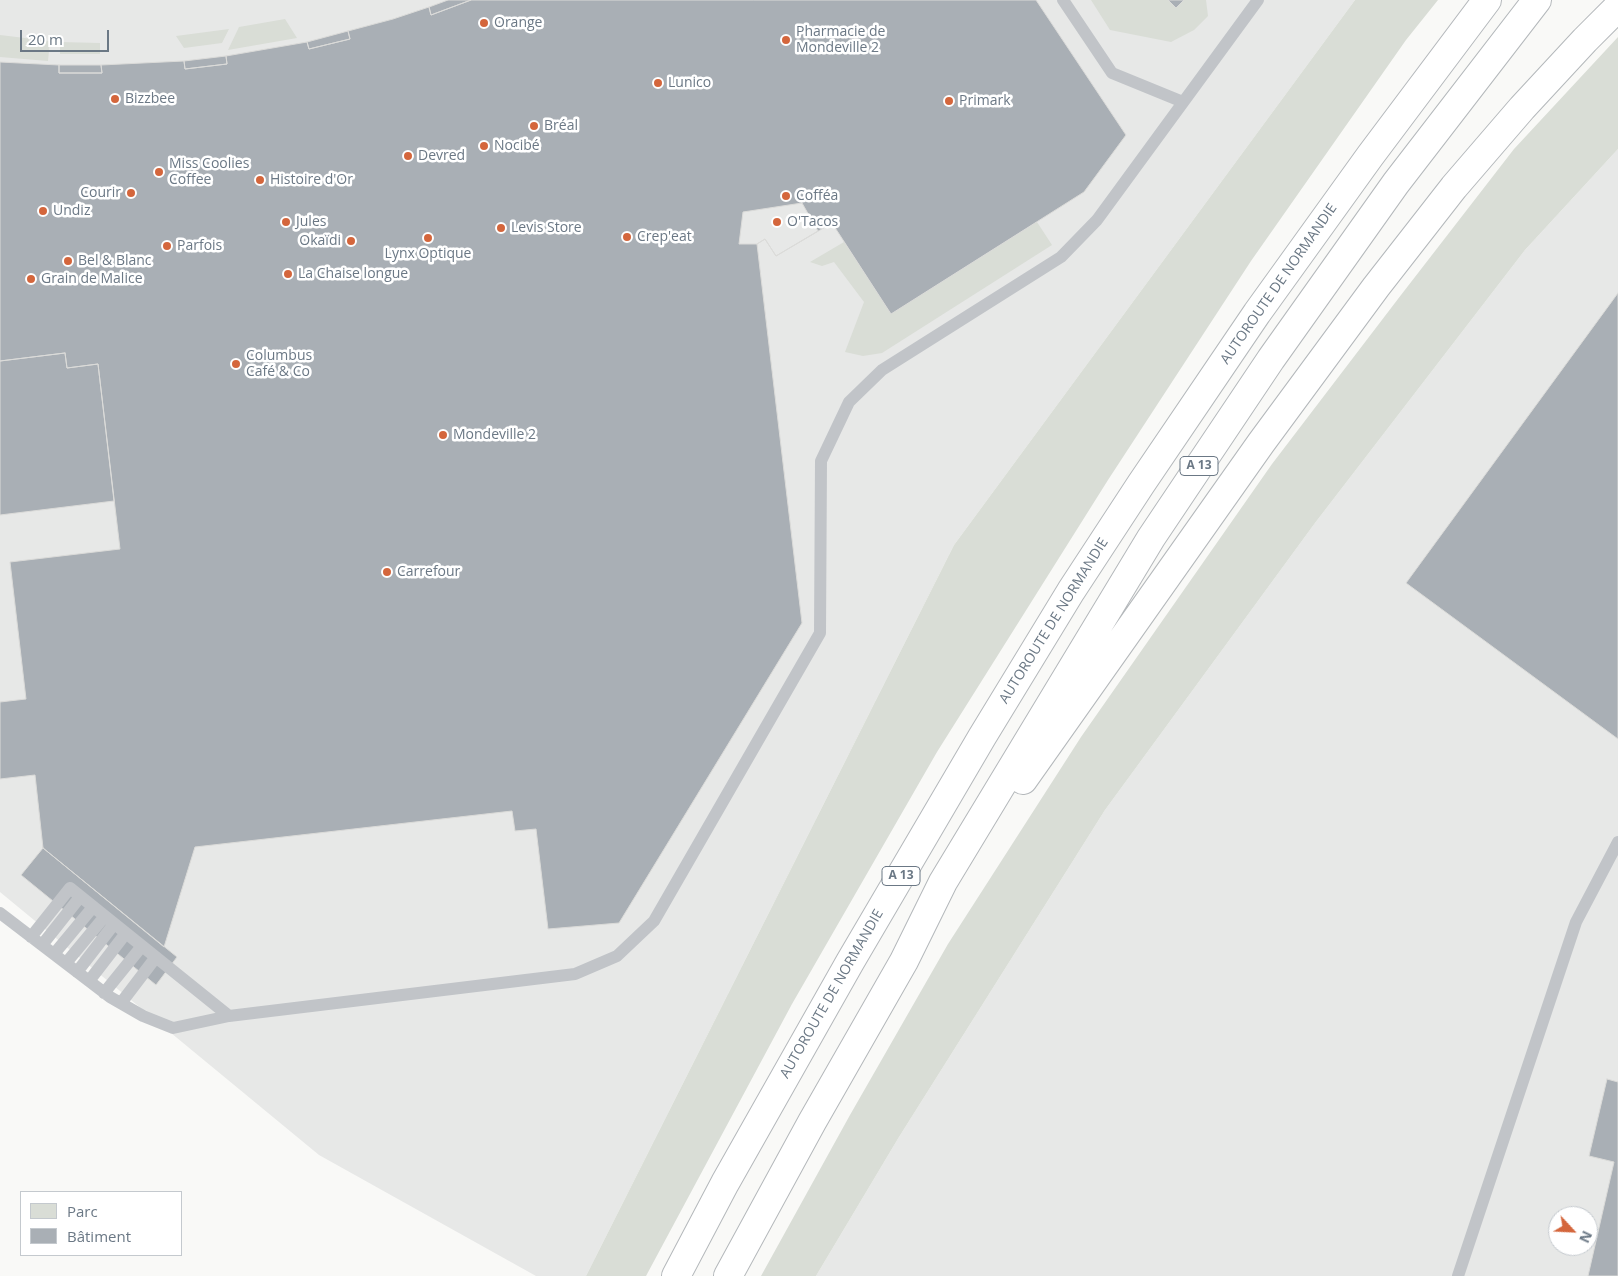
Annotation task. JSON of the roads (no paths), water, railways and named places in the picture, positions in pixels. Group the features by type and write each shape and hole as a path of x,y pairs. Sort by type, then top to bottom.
{"highway":[{"name":"AUTOROUTE DE NORMANDIE","path":"676,1276 725,1183 850,962 982,737 1072,591 1141,484 1258,313 1370,156 1487,0"},
{"name":"A 13","path":"728,1276 812,1122 904,961 943,882 1151,538 1271,359 1396,183 1537,0"},
{"path":"904,961 956,887 1022,781 1261,443 1376,287 1454,187 1522,108 1618,7"}],"lane":[{"path":"1063,0 1112,73 1183,102"},
{"path":"0,913 104,993 142,1016 173,1028 229,1016 575,974 618,956 654,921 820,633 821,461 849,402 882,370 1061,257 1097,220 1258,0"},
{"path":"1458,1276 1576,922 1618,842"},
{"path":"31,936 70,888 229,1016"},
{"path":"42,945 80,897"},
{"path":"54,954 92,907"},
{"path":"66,963 110,920"},
{"path":"77,972 110,920"},
{"path":"89,981 126,933"},
{"path":"104,993 142,946"},
{"path":"121,1003 156,957"}],"place":[{"name":"Orange","path":"484,23"},
{"name":"Pharmacie de Mondeville 2","path":"786,40"},
{"name":"Lunico","path":"658,83"},
{"name":"Bizzbee","path":"115,99"},
{"name":"Primark","path":"949,101"},
{"name":"Bréal","path":"534,126"},
{"name":"Nocibé","path":"484,146"},
{"name":"Devred","path":"408,156"},
{"name":"Miss Coolies Coffee","path":"159,172"},
{"name":"Histoire d'Or","path":"260,180"},
{"name":"Courir","path":"131,193"},
{"name":"Cofféa","path":"786,196"},
{"name":"Undiz","path":"43,211"},
{"name":"Jules","path":"286,222"},
{"name":"O'Tacos","path":"777,222"},
{"name":"Levis Store","path":"501,228"},
{"name":"Crep'eat","path":"627,237"},
{"name":"Lynx Optique","path":"428,238"},
{"name":"Okaïdi","path":"351,241"},
{"name":"Parfois","path":"167,246"},
{"name":"Bel & Blanc","path":"68,261"},
{"name":"La Chaise longue","path":"288,274"},
{"name":"Grain de Malice","path":"31,279"},
{"name":"Columbus Café & Co","path":"236,364"},
{"name":"Mondeville 2","path":"443,435"},
{"name":"Carrefour","path":"387,572"}]}
